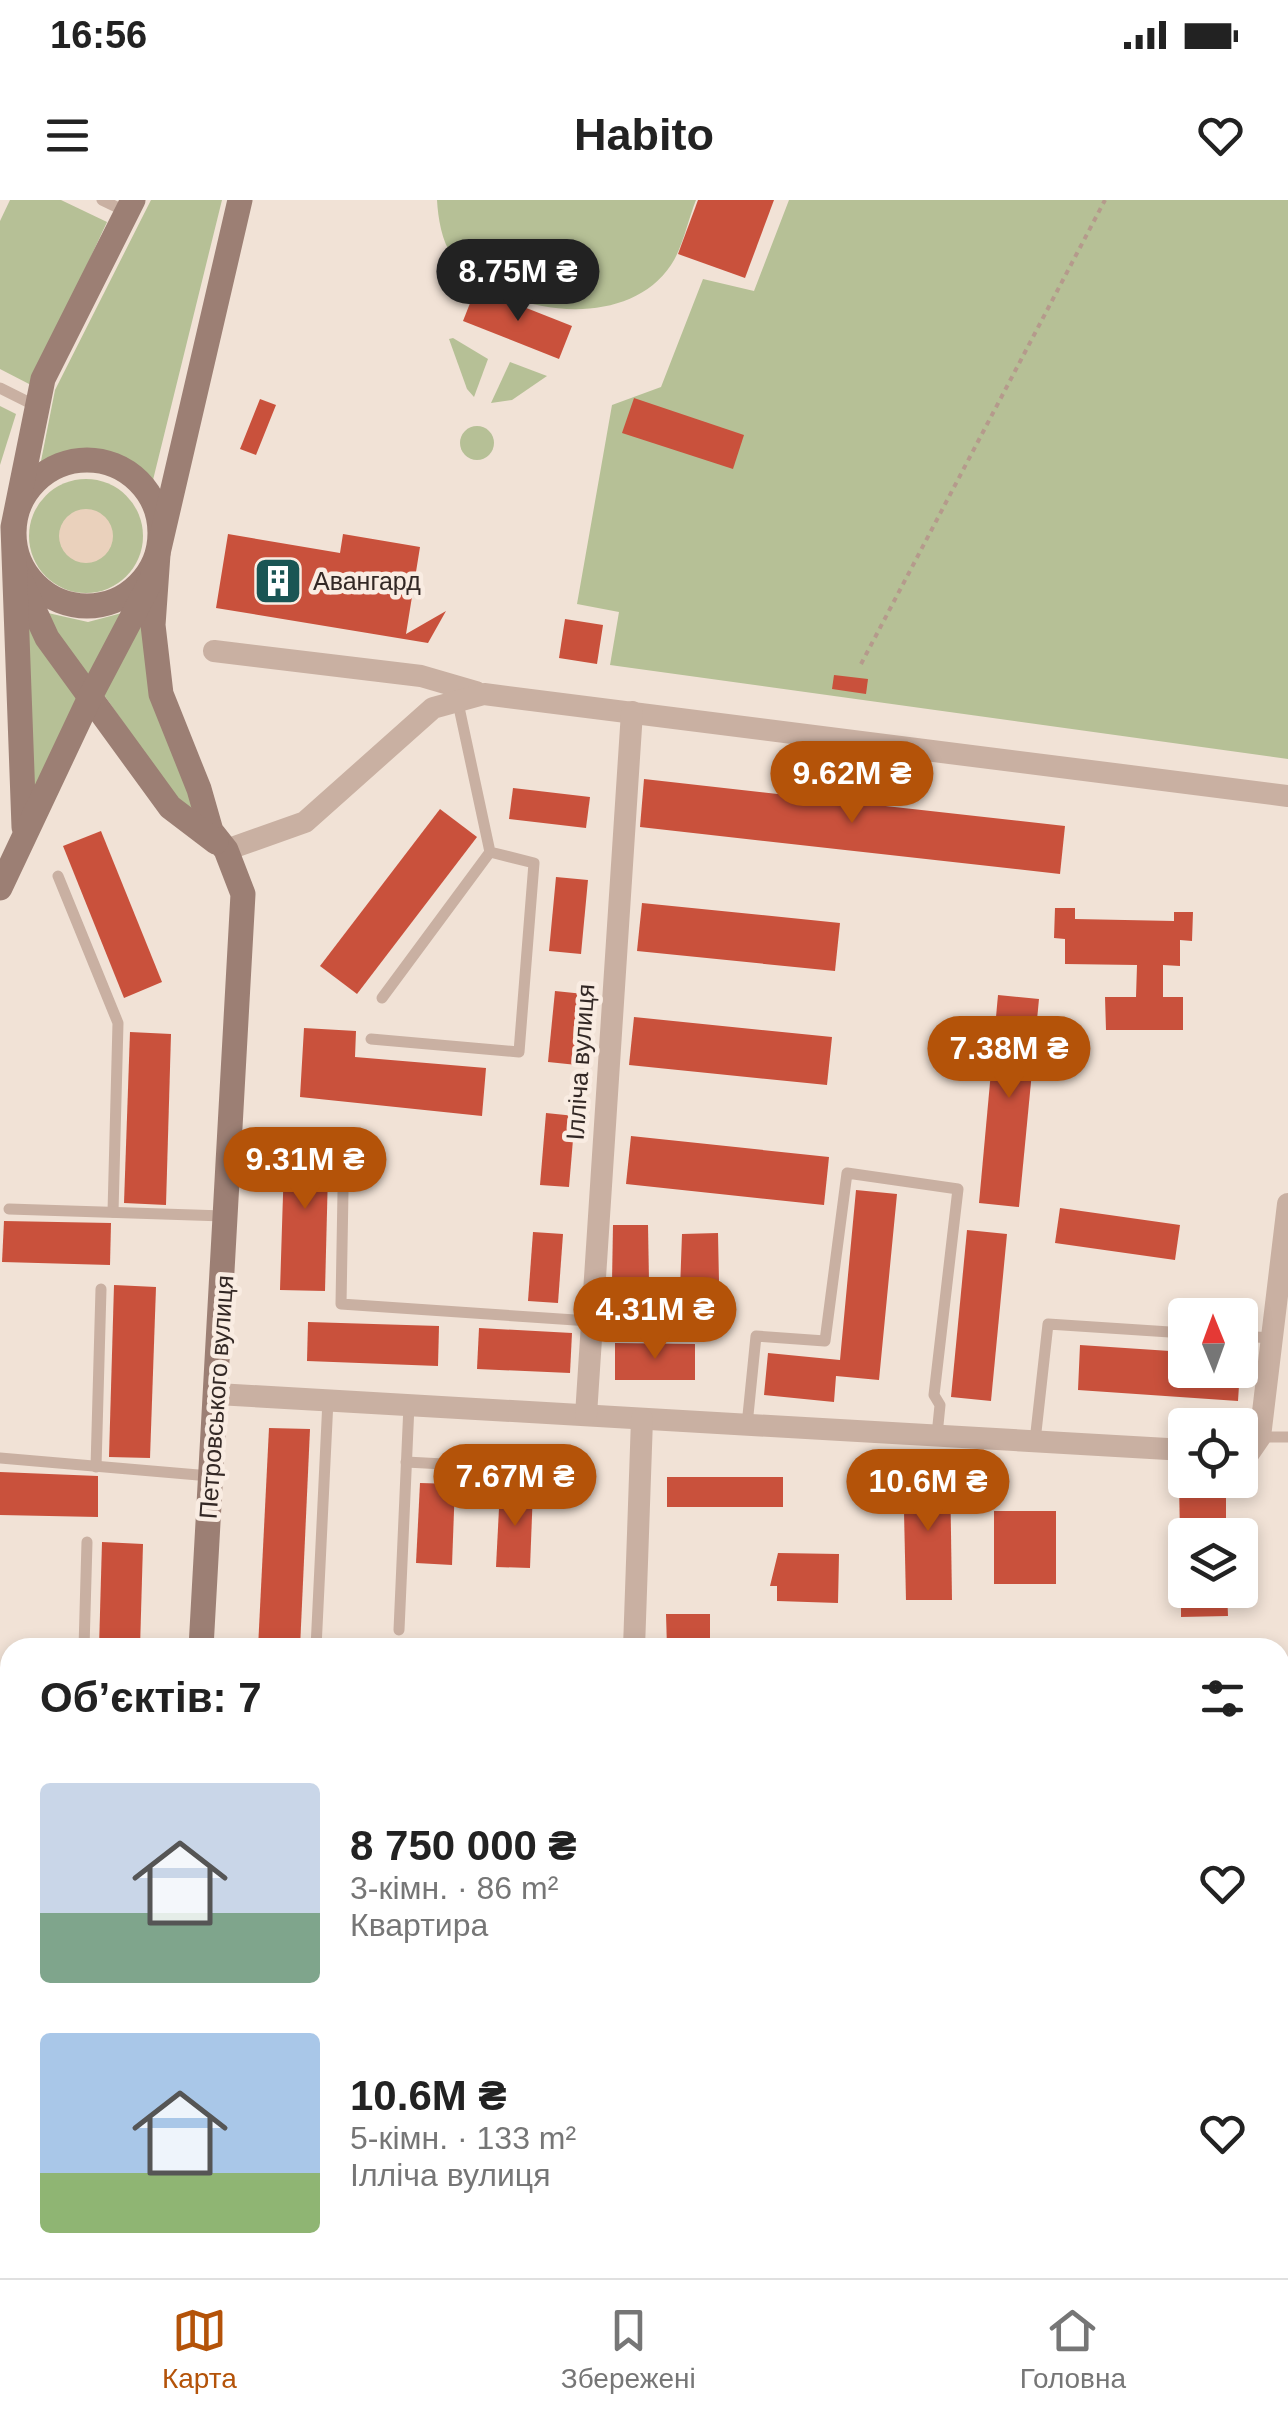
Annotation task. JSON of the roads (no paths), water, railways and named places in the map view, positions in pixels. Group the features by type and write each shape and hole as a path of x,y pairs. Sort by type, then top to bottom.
{"main road":[{"path":"0,888 90,695 152,579 240,200"},
{"path":"130,206 44,379 13,527 13,552 25,594 47,638 170,806 226,850"},
{"path":"13,527 15,552 25,574 41,591 84,607 108,604 129,594 146,576 158,554 158,515 138,480 100,461 59,465 27,490 13,527 24,832"},
{"name":"Петровського вулиця","path":"158,554 152,625 156,675 210,831 226,850 243,894 202,1638"}],"street":[{"path":"214,651 420,676 484,694 1288,796"},
{"path":"226,850 304,822 433,708 457,698 484,694"},
{"name":"Ілліча вулиця","path":"586,1415 632,712"},
{"path":"1258,1440 1288,1204"},
{"path":"218,1394 1168,1449"},
{"path":"634,1638 642,1419"}],"lane":[{"path":"102,200 130,206"},
{"path":"0,388 36,406"},
{"path":"382,998 490,852 457,698"},
{"path":"371,1039 519,1052 534,863 490,852"},
{"path":"58,876 118,1023 113,1212"},
{"path":"344,1136 341,1304 590,1311 664,1300"},
{"path":"746,1425 756,1336 825,1341 847,1173 958,1190 934,1395 940,1405 937,1436"},
{"path":"9,1209 228,1216"},
{"path":"96,1467 101,1289"},
{"path":"1034,1441 1048,1324 1168,1331"},
{"path":"1258,1337 1272,1338"},
{"path":"316,1638 328,1400"},
{"path":"399,1630 409,1405"},
{"path":"1260,1437 1288,1437"},
{"path":"0,1458 211,1476"},
{"path":"406,1462 540,1469"},
{"path":"84,1638 87,1542"}],"place":[{"name":"Авангард","path":"278,581"}]}
